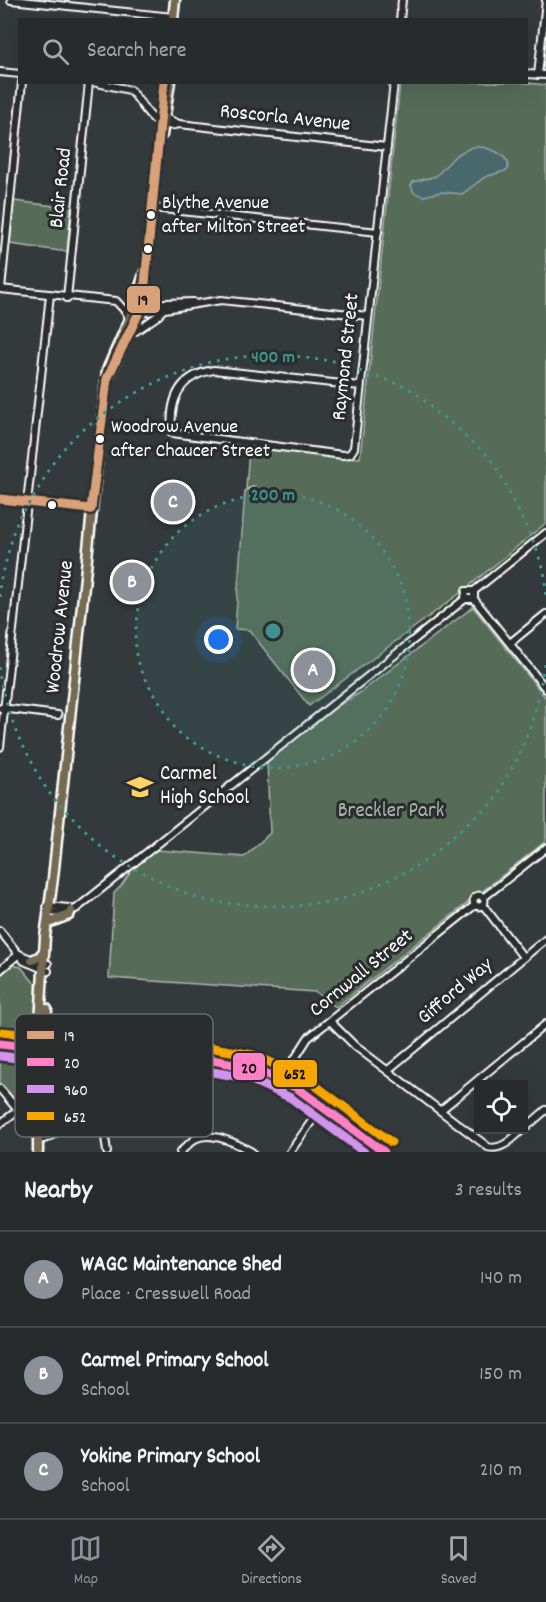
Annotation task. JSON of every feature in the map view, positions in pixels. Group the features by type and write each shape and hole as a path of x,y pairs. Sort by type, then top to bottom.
{"main road":[{"path":"173,18 175,0"},
{"path":"136,311 143,304 145,289 164,84"},
{"path":"162,121 170,84"},
{"path":"136,311 146,268"},
{"name":"Woodrow Avenue","path":"42,1014 53,878 109,363 129,320 136,311"},
{"name":"Woodrow Avenue","path":"107,379 132,331 136,311"},
{"path":"50,912 69,915 71,911"},
{"name":"Woodrow Avenue","path":"46,1014 44,951 50,912"},
{"path":"32,960 44,951"},
{"path":"0,1054 15,1056"},
{"path":"213,1059 232,1062 282,1079 304,1092 379,1151"},
{"path":"213,1070 260,1082 293,1098 367,1152"},
{"name":"Woodrow Avenue","path":"38,1140 38,1152"}],"street":[{"path":"11,0 173,18"},
{"path":"400,18 402,0"},
{"path":"538,75 546,0"},
{"path":"144,15 154,18"},
{"path":"0,72 18,74"},
{"path":"528,74 546,75"},
{"path":"22,84 0,289 67,298 116,301 127,313 129,320"},
{"name":"Blair Road","path":"67,298 91,84"},
{"path":"103,84 126,88 148,116 162,121"},
{"name":"Raymond Street","path":"360,387 214,370 201,372 179,387 173,404 172,433 350,454 354,448 394,84"},
{"name":"Roscorla Avenue","path":"162,121 387,147"},
{"path":"153,208 378,232"},
{"path":"145,289 161,305"},
{"path":"0,747 2,708 50,295"},
{"path":"143,304 161,305 221,300 368,316"},
{"path":"136,311 161,305"},
{"path":"132,331 136,332 159,315 161,305"},
{"path":"0,499 92,509"},
{"path":"465,599 466,591 474,591 546,533"},
{"path":"474,591 474,599 546,689"},
{"path":"71,911 465,599 474,599"},
{"path":"510,643 546,614"},
{"path":"2,708 58,715"},
{"path":"523,957 483,905 483,898 546,848"},
{"path":"50,912 72,907 105,882"},
{"name":"Cornwall Street","path":"282,1079 308,1038 475,905 475,897 483,898"},
{"path":"475,905 483,905"},
{"path":"0,931 24,961 46,967"},
{"name":"Gifford Way","path":"388,1070 546,939"},
{"path":"19,954 46,967"},
{"path":"0,969 19,954"},
{"path":"330,1021 347,1039 489,1147 495,1149 516,1134"},
{"path":"441,1110 546,1024"},
{"path":"260,1082 269,1083 282,1079 283,1087 293,1098"},
{"path":"0,1089 15,1106"},
{"path":"528,1125 546,1110"},
{"path":"0,1124 15,1112"},
{"path":"290,1152 316,1115"},
{"path":"38,1140 49,1137"},
{"path":"105,1137 107,1152"},
{"path":"180,1152 196,1138 201,1137"},
{"path":"210,1137 237,1143 252,1152"}],"green space":[{"path":"528,83 546,85 546,523 463,591 309,706 249,630 235,629 245,491 256,486 246,489 249,448 360,458 400,84"},
{"path":"14,201 71,208 67,252 10,244"},
{"name":"Breckler Park","path":"473,607 546,698 546,841 336,1007 315,992 109,978 114,893 144,852 158,850 244,857 270,833 267,761 325,713 358,694"},
{"path":"13,965 21,967 37,986 35,1014 15,1014 15,1038 0,1035 0,976"},
{"path":"0,1054 15,1056 15,1106 0,1089"}],"water":[{"path":"472,147 487,148 497,152 508,162 508,170 485,177 462,194 441,192 424,196 414,193 411,186 413,182 436,176 456,155"}],"transit line":[{"name":"19","path":"91,509 107,379 143,304 164,84"},
{"name":"19","path":"0,499 91,509"},
{"name":"652","path":"2,1032 15,1034"},
{"name":"20","path":"0,1044 15,1046"},
{"name":"652","path":"213,1048 253,1055 304,1077 391,1142"},
{"name":"960","path":"0,1056 15,1058"},
{"name":"20","path":"213,1060 250,1067 297,1088 384,1152"},
{"name":"960","path":"213,1072 247,1078 291,1098 364,1152"}],"place":[{"name":"Blythe Avenue after Milton Street","path":"151,215"},
{"name":"Woodrow Avenue after Chaucer Street","path":"100,439"},
{"name":"Yokine Primary School","path":"173,502"},
{"name":"Carmel Primary School","path":"132,582"},
{"name":"WAGC Maintenance Shed","path":"313,670"},
{"name":"Carmel High School","path":"140,787"}]}
